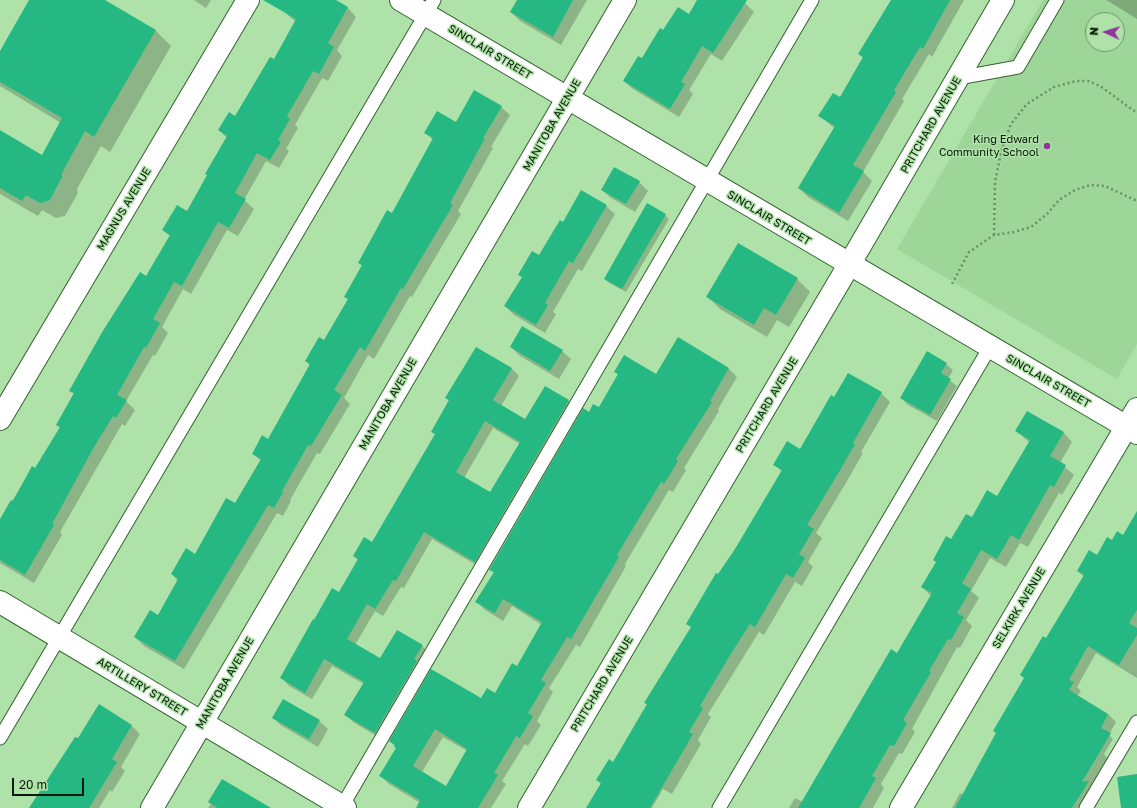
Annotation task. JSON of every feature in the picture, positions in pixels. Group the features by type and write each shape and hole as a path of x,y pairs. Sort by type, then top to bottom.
{"street":[{"name":"MAGNUS AVENUE","path":"0,419 248,0"},
{"name":"SINCLAIR STREET","path":"401,0 430,7 568,98 849,265 990,347 1133,423"},
{"name":"MANITOBA AVENUE","path":"152,808 625,0"},
{"name":"PRITCHARD AVENUE","path":"529,808 849,265 1003,0"},
{"name":"SELKIRK AVENUE","path":"901,808 1133,423"},
{"name":"ARTILLERY STREET","path":"0,602 343,807"}],"lane":[{"path":"343,807 706,180 812,0"},
{"path":"958,78 1018,67 1057,0"},
{"path":"0,738 430,7"},
{"path":"719,808 990,347"},
{"path":"1086,808 1137,722"}],"path":[{"path":"994,235 995,182 1002,148 1011,124 1027,104 1054,87 1076,81 1088,81 1100,86 1137,113"},
{"path":"952,284 969,252 994,235 1014,232 1031,227 1047,214 1059,200 1075,190 1090,185 1105,186 1137,201"}],"shaded area":[{"name":"King Edward Community School","path":"1043,0 1137,0 1137,344 1117,379 897,249"}],"building":[{"path":"29,0 105,0 156,30 94,137 85,131 62,173 62,177 50,200 40,203 26,195 22,201 0,188 0,130 42,155 62,118 0,82 0,51"},
{"path":"263,0 336,0 348,7 328,43 334,47 319,74 313,71 287,116 290,119 278,140 281,142 270,160 257,153 235,193 246,199 229,228 218,222 182,286 174,282 153,319 160,323 146,348 144,347 117,395 127,400 116,418 113,416 94,447 52,524 54,525 25,575 0,560 0,519 11,500 13,501 32,466 35,468 60,427 56,425 74,393 69,391 101,334 140,272 146,276 170,235 162,230 177,205 187,211 207,175 205,174 227,136 218,130 229,112 235,116 270,57 274,59 296,19"},
{"path":"517,0 573,0 553,37 510,12"},
{"path":"697,0 747,0 713,53 702,46 681,82 685,84 670,109 623,81 638,56 642,58 660,28 663,30 678,7 689,14"},
{"path":"891,0 950,0 923,49 920,47 894,90 896,92 853,165 864,171 839,213 798,188 835,126 818,116 833,93 840,97 863,57 858,54"},
{"path":"474,90 502,106 483,138 485,138 450,203 453,205 403,289 401,288 365,351 360,347 334,390 342,395 311,446 308,445 274,508 268,505 175,661 134,637 150,610 158,615 178,579 171,574 186,548 195,554 226,498 235,503 261,459 252,454 262,435 268,439 310,364 305,361 319,337 324,340 348,299 344,297 362,265 358,263 387,210 392,213 433,138 424,133 437,111 456,122"},
{"path":"614,167 640,181 626,204 601,190"},
{"path":"581,190 607,205 573,263 569,261 545,303 548,305 536,325 504,306 522,277 518,275 532,251 539,255 560,220 563,222"},
{"path":"647,203 666,214 622,289 604,279"},
{"path":"738,243 798,278 776,315 764,308 754,325 706,297"},
{"path":"522,326 563,350 550,371 510,347"},
{"path":"678,337 729,368 710,401 712,402 676,459 678,461 664,484 661,482 617,555 619,557 571,639 567,637 541,680 546,683 528,713 533,716 520,738 516,736 494,773 498,775 478,808 416,808 420,800 379,776 396,748 394,747 395,745 389,741 431,669 481,698 487,688 495,693 512,663 517,666 542,622 503,599 495,613 475,602 494,572 489,570 583,408 589,412 593,404 599,407 618,374 614,372 624,355 656,374","holes":["435,729 467,749 446,786 413,766"]},
{"path":"476,347 512,368 493,400 525,419 545,386 569,400 475,562 424,532 396,581 393,580 375,609 367,604 347,639 380,658 397,630 423,645 414,659 417,661 375,733 344,715 364,682 324,659 305,693 280,678 332,588 339,592 358,559 353,556 364,537 372,542 435,434 431,432 449,400 445,398","holes":["485,421 520,442 490,492 456,472"]},
{"path":"927,351 947,363 941,373 951,379 930,415 900,398"},
{"path":"848,373 882,392 853,443 855,444 807,525 814,529 799,554 805,558 793,578 786,574 755,627 750,624 732,652 700,706 703,708 689,732 693,734 650,808 586,808 601,783 596,780 609,759 613,762 647,704 644,703 691,627 686,624 716,573 718,574 735,549 782,470 773,465 787,441 800,449 831,395 834,397"},
{"path":"1027,411 1064,432 1050,456 1066,465 1054,487 1050,485 1019,540 1011,535 997,559 981,550 962,583 971,589 957,613 964,617 951,640 948,639 929,671 931,672 903,720 907,723 894,746 890,745 872,776 876,778 859,808 798,808 891,649 897,653 932,593 921,587 936,562 933,560 946,536 951,539 966,514 972,517 987,490 997,496 1030,440 1015,431"},
{"path":"1137,511 1137,610 1129,623 1137,628 1137,635 1119,665 1088,646 1069,680 1074,682 1069,690 1108,714 1101,728 1111,733 1082,782 1089,781 1072,808 955,808 996,733 993,731 1024,678 1020,675 1043,636 1046,638 1084,575 1077,571 1089,550 1097,555 1107,537 1112,540 1117,531 1123,535"},
{"path":"283,699 320,720 309,739 272,718"},
{"path":"99,704 132,725 112,759 117,762 89,808 29,808 75,737 78,738"},
{"path":"1137,774 1137,808 1121,808 1117,777"},
{"path":"222,779 271,808 218,808 208,802"}],"place":[{"name":"King Edward Community School","path":"1047,146"}]}
